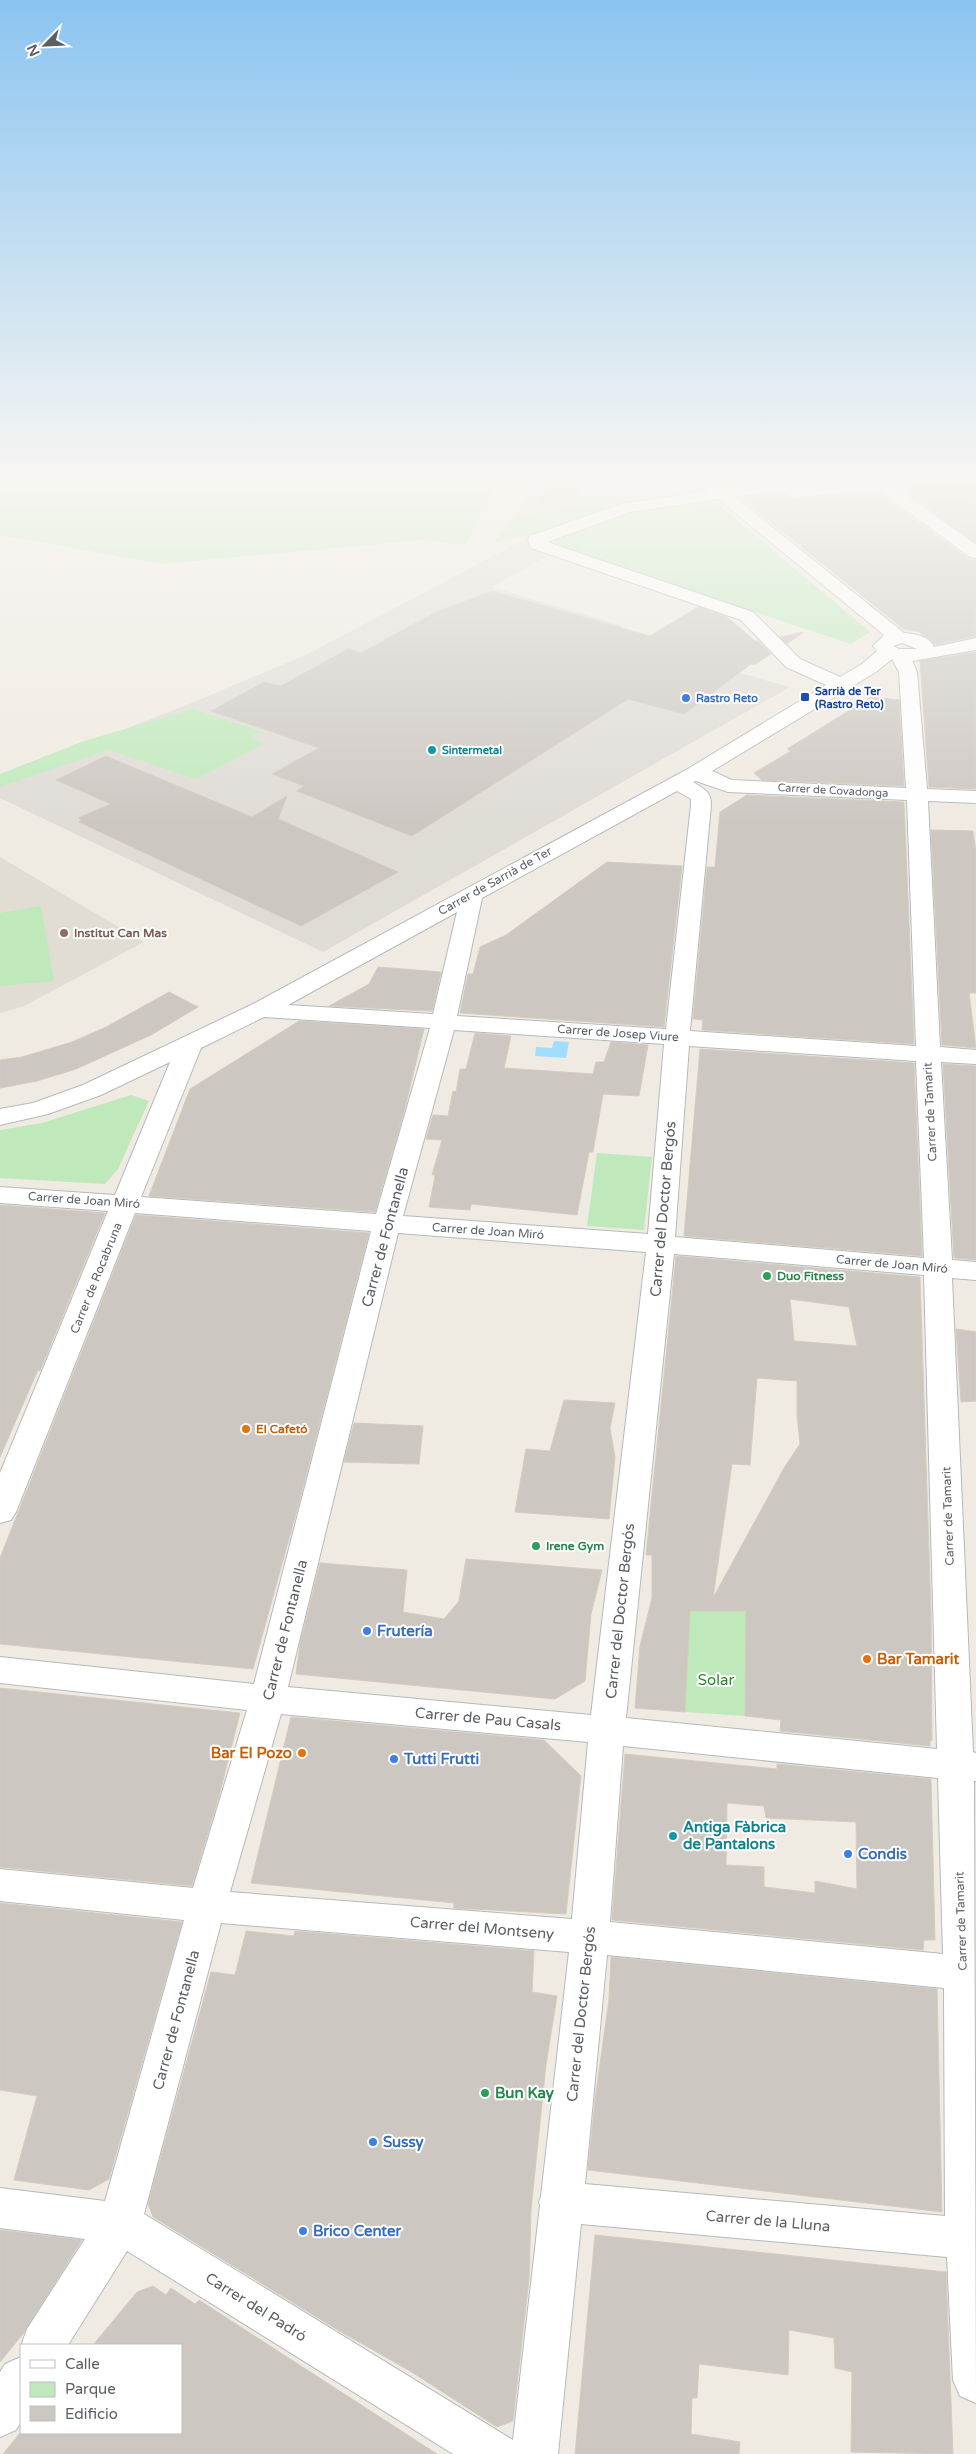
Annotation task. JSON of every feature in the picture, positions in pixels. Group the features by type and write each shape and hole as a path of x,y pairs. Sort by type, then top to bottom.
{"street":[{"path":"687,596 747,616 793,663 841,685"},
{"path":"842,596 905,648 976,644"},
{"path":"905,648 976,631"},
{"name":"Carrer de Sarrià de Ter","path":"0,1117 39,1109 92,1090 260,1010 685,778 905,648"},
{"name":"Carrer de Tamarit","path":"905,648 914,732 915,794 927,1053 966,1766 963,1973 976,2380"},
{"name":"Carrer de Covadonga","path":"685,778 710,777 728,786 976,797"},
{"name":"Carrer del Doctor Bergós","path":"535,2454 560,2202 590,1937 608,1730 661,1244 677,1037 701,796 685,778"},
{"name":"Carrer de Fontanella","path":"45,2344 120,2223 207,1906 268,1699 387,1223 444,1021 472,893"},
{"name":"Carrer de Josep Viure","path":"260,1010 976,1057"},
{"name":"Carrer de Rocabruna","path":"0,1512 190,1044"},
{"name":"Carrer de Sarrià de Ter","path":"0,1109 92,1090"},
{"name":"Carrer de Joan Miró","path":"0,1195 661,1244 976,1271"},
{"name":"Carrer de Pau Casals","path":"0,1670 268,1699 608,1730 966,1766"},
{"name":"Carrer del Montseny","path":"0,1885 207,1906 590,1937 963,1973"},
{"name":"Carrer de la Lluna","path":"560,2202 972,2239"},
{"name":"Carrer del Padró","path":"0,2208 120,2223 496,2454"},
{"path":"0,2414 20,2382"}],"shaded area":[{"path":"419,596 521,596 623,626 610,637 790,687 323,952 0,798 0,778 189,704 308,654"},
{"name":"Institut Can Mas","path":"0,857 144,942 24,1006 0,1013"}],"green space":[{"path":"704,596 827,596 870,632 851,644"},
{"path":"193,709 261,731 251,738 264,744 196,779 109,750 0,787 0,774 84,741"},
{"path":"41,906 54,981 0,986 0,913"},
{"path":"131,1095 149,1101 118,1169 105,1184 0,1178 0,1130 42,1123"},
{"path":"597,1153 652,1157 644,1230 587,1226"},
{"name":"Solar","path":"652,1590 698,1611 756,1611 746,1638 745,1716 685,1712 688,1649 652,1601"}],"water":[{"path":"554,1041 569,1042 566,1058 535,1056 536,1047 552,1048"}],"building":[{"path":"480,596 508,596 650,636 698,607 727,617 755,641 758,641 771,654 754,665 751,664 684,714 628,699 412,836 297,791 304,786 272,774 319,748 211,711 264,682 281,686 348,649 361,653 436,612"},
{"path":"862,596 976,596 976,636 935,645 921,632 903,629"},
{"path":"804,632 787,644 780,637"},
{"path":"976,652 976,789 929,787 920,661"},
{"path":"871,697 899,700 904,786 762,780 754,773 791,751 787,749"},
{"path":"106,756 252,817 287,796 278,819 398,872 301,926 79,822 82,820 78,818 111,804 56,780"},
{"path":"747,795 904,802 914,1044 702,1030 703,1020 693,1019 707,867 715,867 720,812"},
{"path":"931,830 973,831 976,852 976,993 969,993 976,1048 942,1045"},
{"path":"607,862 682,866 664,1027 460,1013 468,974 473,974 480,947 506,935"},
{"path":"378,967 441,972 432,1011 329,1006 369,984"},
{"path":"169,992 198,1007 151,1035 76,1069 37,1081 0,1088 0,1060 22,1057 72,1042 106,1027"},
{"path":"299,1021 424,1029 404,1112 375,1212 149,1196 190,1089"},
{"path":"475,1033 511,1036 504,1068 593,1074 596,1062 604,1062 611,1042 648,1045 639,1096 603,1094 593,1152 589,1152 577,1215 471,1204 470,1210 429,1207 435,1175 432,1175 442,1140 426,1139 433,1115 448,1116 453,1091 456,1092 460,1069 466,1069"},
{"path":"700,1049 914,1063 922,1256 684,1236"},
{"path":"943,1064 976,1066 976,1260 954,1258"},
{"path":"0,1205 105,1213 40,1371 38,1370 0,1457"},
{"path":"136,1215 369,1233 300,1499 253,1669 0,1644 0,1558"},
{"path":"676,1256 920,1277 931,1613 932,1741 930,1740 930,1746 780,1731 781,1720 745,1716 746,1611 690,1611 685,1712 635,1708 640,1646 652,1598 652,1555 646,1555","holes":["790,1299 849,1307 857,1346 794,1341","757,1378 797,1381 797,1416 800,1444 784,1468 713,1598 732,1464 750,1465"]},
{"path":"956,1329 976,1332 976,1401 961,1402"},
{"path":"564,1400 615,1403 610,1428 615,1457 609,1519 515,1512 526,1449 550,1451"},
{"path":"354,1423 423,1426 419,1464 344,1462"},
{"path":"466,1559 602,1570 591,1614 585,1681 555,1699 296,1674 300,1644 320,1563 407,1570 403,1612 444,1619 459,1601"},
{"path":"0,1688 240,1713 219,1796 192,1886 0,1867"},
{"path":"291,1717 544,1740 581,1776 566,1914 454,1908 454,1903 251,1883"},
{"path":"625,1754 777,1769 777,1764 931,1779 935,1940 924,1940 923,1950 612,1920","holes":["727,1803 764,1806 766,1818 856,1822 857,1889 815,1881 815,1893 764,1887 764,1867 726,1865"]},
{"path":"0,1903 182,1922 109,2179 89,2190 14,2180 37,2096 0,2090"},
{"path":"246,1931 294,1936 295,1931 534,1951 532,1992 557,1996 546,2065 531,2210 529,2279 513,2421 497,2427 410,2371 336,2329 153,2217 148,2204 211,1972 235,1975"},
{"path":"611,1957 937,1989 942,2212 588,2170 595,2100 609,1999"},
{"path":"0,2230 82,2240 23,2334 0,2362"},
{"path":"595,2235 946,2272 953,2454 851,2452 852,2372 835,2368 834,2338 789,2330 788,2375 699,2364 697,2398 692,2398 691,2434 740,2442 739,2454 575,2454"},
{"path":"153,2286 166,2295 171,2288 195,2304 199,2300 437,2454 3,2454 20,2433 182,2434 182,2344 94,2344 137,2292"}],"place":[{"name":"Sarrià de Ter (Rastro Reto)","path":"805,697"},
{"name":"Rastro Reto","path":"686,698"},
{"name":"Sintermetal","path":"432,750"},
{"name":"Institut Can Mas","path":"64,933"},
{"name":"Duo Fitness","path":"767,1276"},
{"name":"El Cafetó","path":"246,1429"},
{"name":"Irene Gym","path":"536,1546"},
{"name":"Frutería","path":"367,1631"},
{"name":"Bar Tamarit","path":"867,1659"},
{"name":"Bar El Pozo","path":"302,1753"},
{"name":"Tutti Frutti","path":"394,1759"},
{"name":"Antiga Fàbrica de Pantalons","path":"673,1836"},
{"name":"Condis","path":"848,1854"},
{"name":"Bun Kay","path":"485,2093"},
{"name":"Sussy","path":"373,2142"},
{"name":"Brico Center","path":"303,2231"}]}
